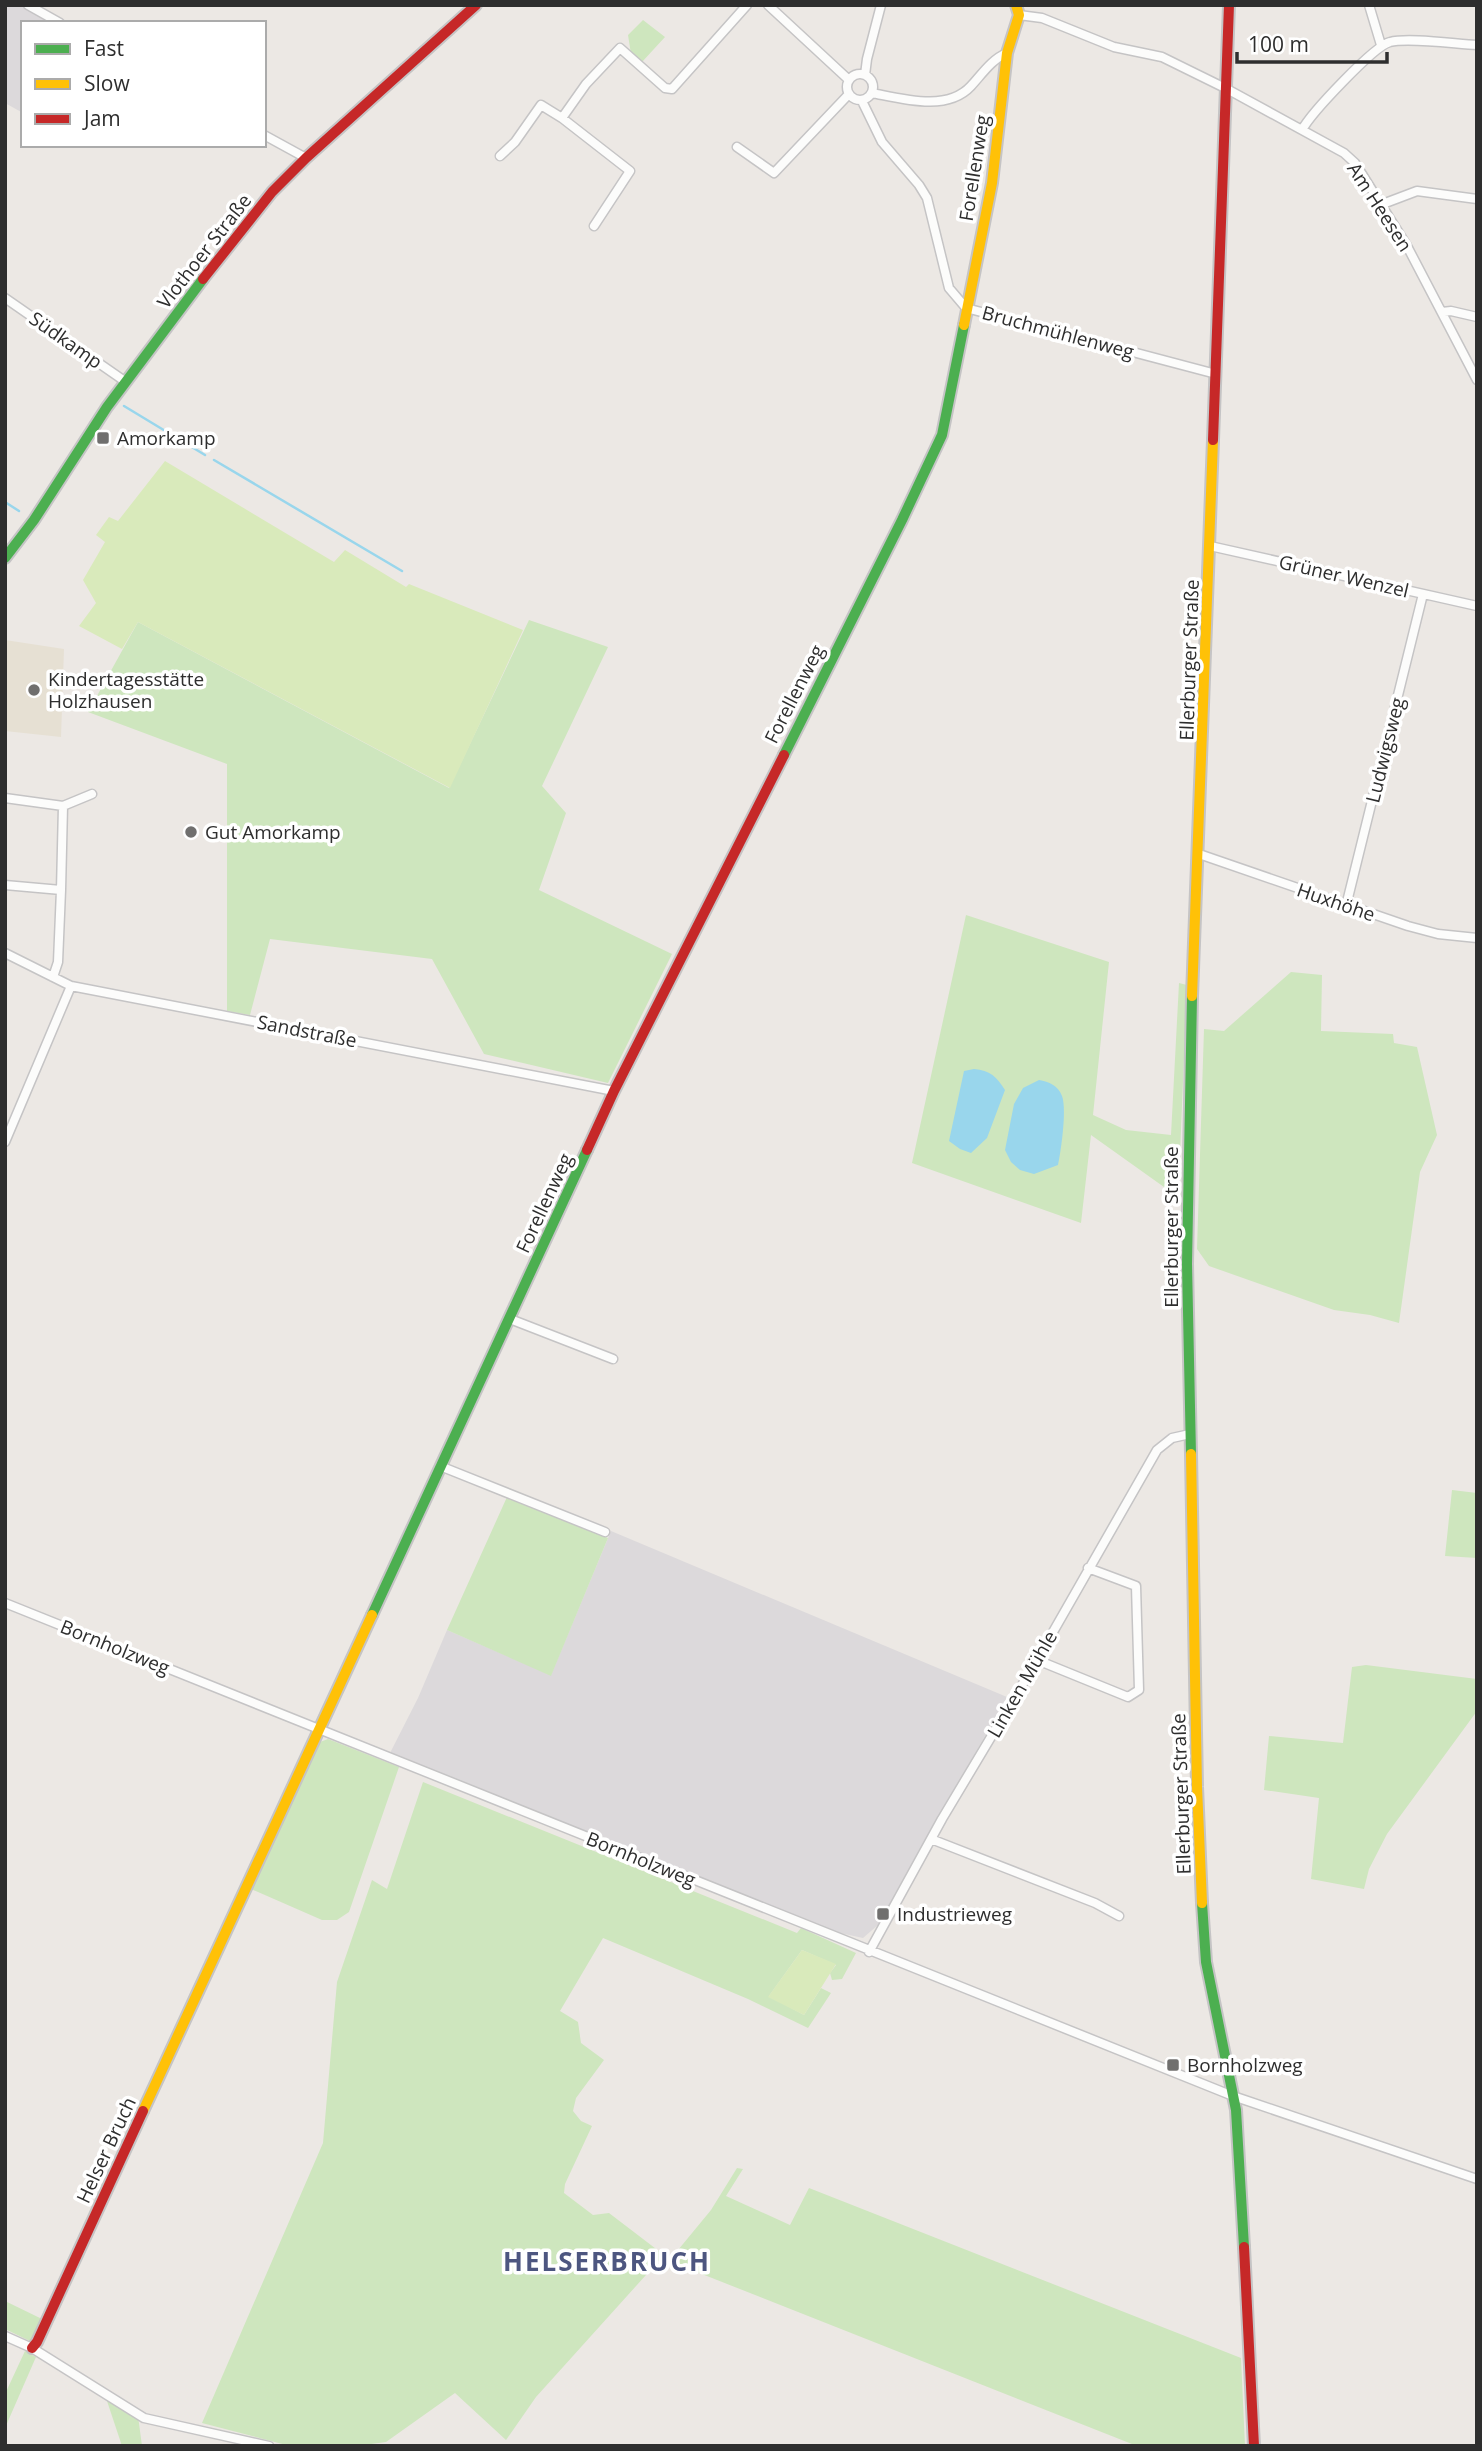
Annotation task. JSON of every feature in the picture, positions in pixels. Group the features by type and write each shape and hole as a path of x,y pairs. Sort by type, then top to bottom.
{"street":[{"path":"28,5 56,21"},
{"name":"Vlothoer Straße","path":"5,558 34,520 126,382 272,192 476,5"},
{"path":"562,118 586,84 620,48 665,89 672,89 747,5"},
{"path":"768,5 849,80"},
{"path":"865,75 881,5"},
{"name":"Ellerburger Straße","path":"1229,5 1186,1264 1197,1787 1204,1941 1233,2096 1242,2176 1254,2446"},
{"path":"1369,5 1381,45"},
{"name":"Am Heesen","path":"1017,10 1114,47 1162,57 1227,89 1350,158 1407,246 1477,380"},
{"name":"Forellenweg","path":"318,1730 614,1091 942,435 992,183 1007,53 1017,10"},
{"path":"1302,130 1308,118 1387,42 1477,45"},
{"path":"872,93 929,102 948,101 967,90 997,57 1007,53"},
{"path":"856,75 865,75 873,84 872,93 862,101 854,99 847,87 849,80 856,75"},
{"path":"737,146 774,173 849,94"},
{"name":"Bruchmühlenweg","path":"862,101 882,142 919,184 927,198 949,288 966,308 1216,374"},
{"path":"500,156 515,142 541,105 562,118 630,171 594,226"},
{"path":"266,136 306,158"},
{"path":"1380,205 1417,191 1477,199"},
{"name":"Südkamp","path":"5,298 126,382"},
{"path":"1442,313 1451,311 1477,317"},
{"name":"Grüner Wenzel","path":"1210,546 1477,606"},
{"name":"Ludwigsweg","path":"1346,906 1423,594"},
{"path":"5,798 63,806 92,794"},
{"path":"52,977 58,961 63,806"},
{"name":"Huxhöhe","path":"1199,854 1346,906 1438,934 1477,937"},
{"path":"5,885 61,890"},
{"name":"Sandstraße","path":"5,953 71,986 614,1091"},
{"path":"5,1142 71,986"},
{"path":"510,1319 613,1359"},
{"name":"Linken Mühle","path":"869,1952 931,1839 1157,1450 1172,1438 1190,1434"},
{"path":"440,1466 605,1532"},
{"path":"1037,1660 1128,1697 1139,1690 1136,1586 1088,1567"},
{"name":"Bornholzweg","path":"5,1603 1233,2096 1477,2179"},
{"name":"Helser Bruch","path":"32,2348 318,1730"},
{"path":"931,1839 1095,1903 1119,1916"},
{"path":"5,2336 32,2348 144,2418 269,2446"}],"shaded area":[{"path":"5,5 19,5 48,21 21,21 21,112 5,103"},
{"name":"Kindertagesstätte Holzhausen","path":"5,640 64,649 61,737 5,731"},
{"path":"611,1531 1007,1697 878,1925 863,1938 840,1933 390,1753 418,1698 447,1630 551,1675"}],"green space":[{"path":"643,20 665,37 642,62 631,54 628,35"},
{"path":"165,461 334,562 345,550 406,587 409,584 523,630 450,788 138,622 122,649 79,626 96,603 83,580 105,542 96,535 109,517 118,521"},
{"path":"529,620 608,647 542,786 566,813 539,890 672,954 608,1083 484,1054 432,959 270,939 250,1015 227,1011 227,764 88,712 138,622 449,788"},
{"path":"966,915 1109,962 1093,1115 1126,1130 1171,1135 1179,983 1187,985 1178,1202 1171,1192 1091,1135 1081,1223 912,1163"},
{"path":"1291,972 1322,975 1321,1031 1393,1034 1394,1043 1417,1047 1437,1135 1420,1172 1399,1323 1370,1315 1334,1310 1209,1266 1197,1249 1204,1029 1224,1031"},
{"path":"1452,1490 1477,1493 1477,1558 1445,1556"},
{"path":"507,1497 608,1538 551,1676 447,1630"},
{"path":"1366,1665 1477,1679 1477,1711 1387,1834 1369,1869 1364,1889 1311,1879 1319,1798 1264,1790 1269,1736 1343,1743 1352,1667"},
{"path":"328,1739 399,1767 349,1912 337,1920 322,1920 251,1889 320,1742"},
{"path":"423,1782 797,1933 801,1928 856,1953 842,1979 832,1980 830,1973 836,1965 802,1950 769,1996 804,2015 821,1988 831,1993 808,2028 748,1999 603,1938 560,2011 578,2022 581,2043 604,2060 576,2098 573,2111 581,2121 592,2126 565,2184 564,2193 593,2215 609,2213 664,2255 536,2397 506,2440 455,2393 386,2442 357,2446 290,2446 202,2423 323,2143 337,1982 372,1880 387,1889"},
{"path":"802,1950 836,1964 804,2015 768,1997"},
{"path":"737,2168 743,2169 726,2196 790,2225 809,2188 1241,2358 1245,2446 1137,2446 669,2261 711,2210"},
{"path":"5,2301 42,2319 32,2342 5,2329"},
{"path":"25,2351 36,2357 5,2428 5,2394"},
{"path":"106,2398 138,2416 142,2446 122,2446"}],"water":[{"path":"974,1069 992,1075 1005,1090 987,1138 971,1153 949,1141 964,1071"},
{"path":"1039,1080 1053,1085 1060,1092 1064,1120 1058,1165 1034,1174 1020,1170 1011,1162 1005,1150 1014,1104 1023,1088"}],"waterway":[{"path":"124,406 205,455"},
{"path":"214,460 402,571"},
{"path":"5,502 19,511"}],"traffic: fast":[{"path":"5,558 34,520 107,407 203,279"},
{"path":"784,755 942,435 964,325"},
{"path":"1191,1454 1187,1264 1192,996"},
{"path":"372,1615 587,1150"},
{"path":"1202,1903 1206,1962 1236,2110 1244,2247"}],"traffic: slow":[{"path":"964,325 992,183 1007,53 1019,15 1016,5"},
{"path":"1192,996 1213,440"},
{"path":"1191,1454 1197,1787 1202,1903"},
{"path":"143,2111 372,1615"}],"traffic: jam":[{"path":"203,279 272,192 476,5"},
{"path":"1213,440 1229,5"},
{"path":"587,1150 614,1091 784,755"},
{"path":"32,2348 143,2111"},
{"path":"1244,2247 1254,2446"}],"place":[{"name":"Amorkamp","path":"103,438"},
{"name":"Kindertagesstätte Holzhausen","path":"34,690"},
{"name":"Gut Amorkamp","path":"191,832"},
{"name":"Industrieweg","path":"883,1914"},
{"name":"Bornholzweg","path":"1173,2065"}],"district":[{"name":"HELSERBRUCH","path":"607,2261"}]}
